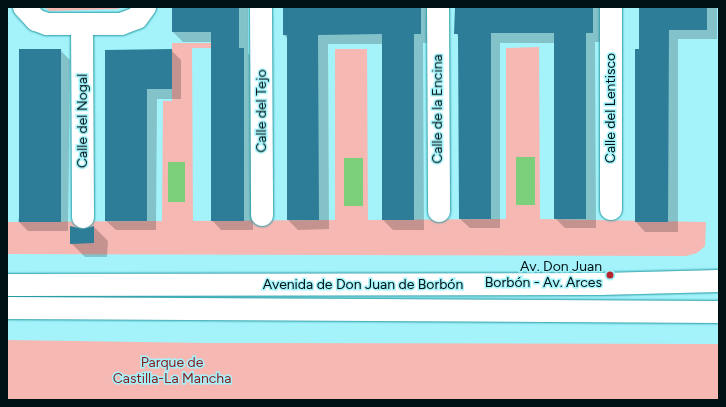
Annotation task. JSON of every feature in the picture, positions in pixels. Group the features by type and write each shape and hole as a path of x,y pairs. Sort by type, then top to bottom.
{"street":[{"path":"24,7 36,20 47,24 128,24 137,18 145,7"},
{"name":"Calle del Tejo","path":"262,7 262,215"},
{"name":"Calle de la Encina","path":"438,7 439,211"},
{"name":"Calle del Lentisco","path":"611,7 612,209"},
{"name":"Calle del Nogal","path":"82,24 83,217"},
{"name":"Avenida de Don Juan de Borbón","path":"7,285 600,284 719,281"},
{"name":"Avenida de Don Juan de Borbón","path":"7,308 719,312"}],"green space":[{"path":"44,7 121,7 118,9 50,11"},
{"path":"172,43 216,43 216,48 192,48 193,221 335,220 335,49 367,49 368,220 506,219 506,48 539,47 540,219 706,222 705,246 697,253 686,256 7,254 7,222 162,221 163,101 172,101"},
{"name":"Parque de Castilla-La Mancha","path":"7,340 207,343 719,344 719,400 7,400"}],"shaded area":[{"path":"516,157 535,157 535,205 516,205"},
{"path":"344,158 363,158 363,206 344,206"},
{"path":"168,162 185,162 185,202 168,202"}],"building":[{"path":"172,7 239,7 239,48 244,48 244,221 211,221 211,32 172,32"},
{"path":"283,7 421,7 421,34 414,34 414,220 382,220 382,34 318,35 319,220 287,220 287,35 283,35"},
{"path":"455,7 593,7 593,33 586,33 586,219 554,219 554,33 491,33 491,219 459,219 458,34 454,34"},
{"path":"639,7 707,7 707,30 669,30 668,222 635,222 635,49 639,49"},
{"path":"19,49 61,49 61,222 19,222"},
{"path":"172,49 172,89 147,89 147,221 105,221 105,50"},
{"path":"70,226 83,229 94,226 94,243 70,244"}],"place":[{"name":"Av. Don Juan Borbón - Av. Arces","path":"610,275"}]}
